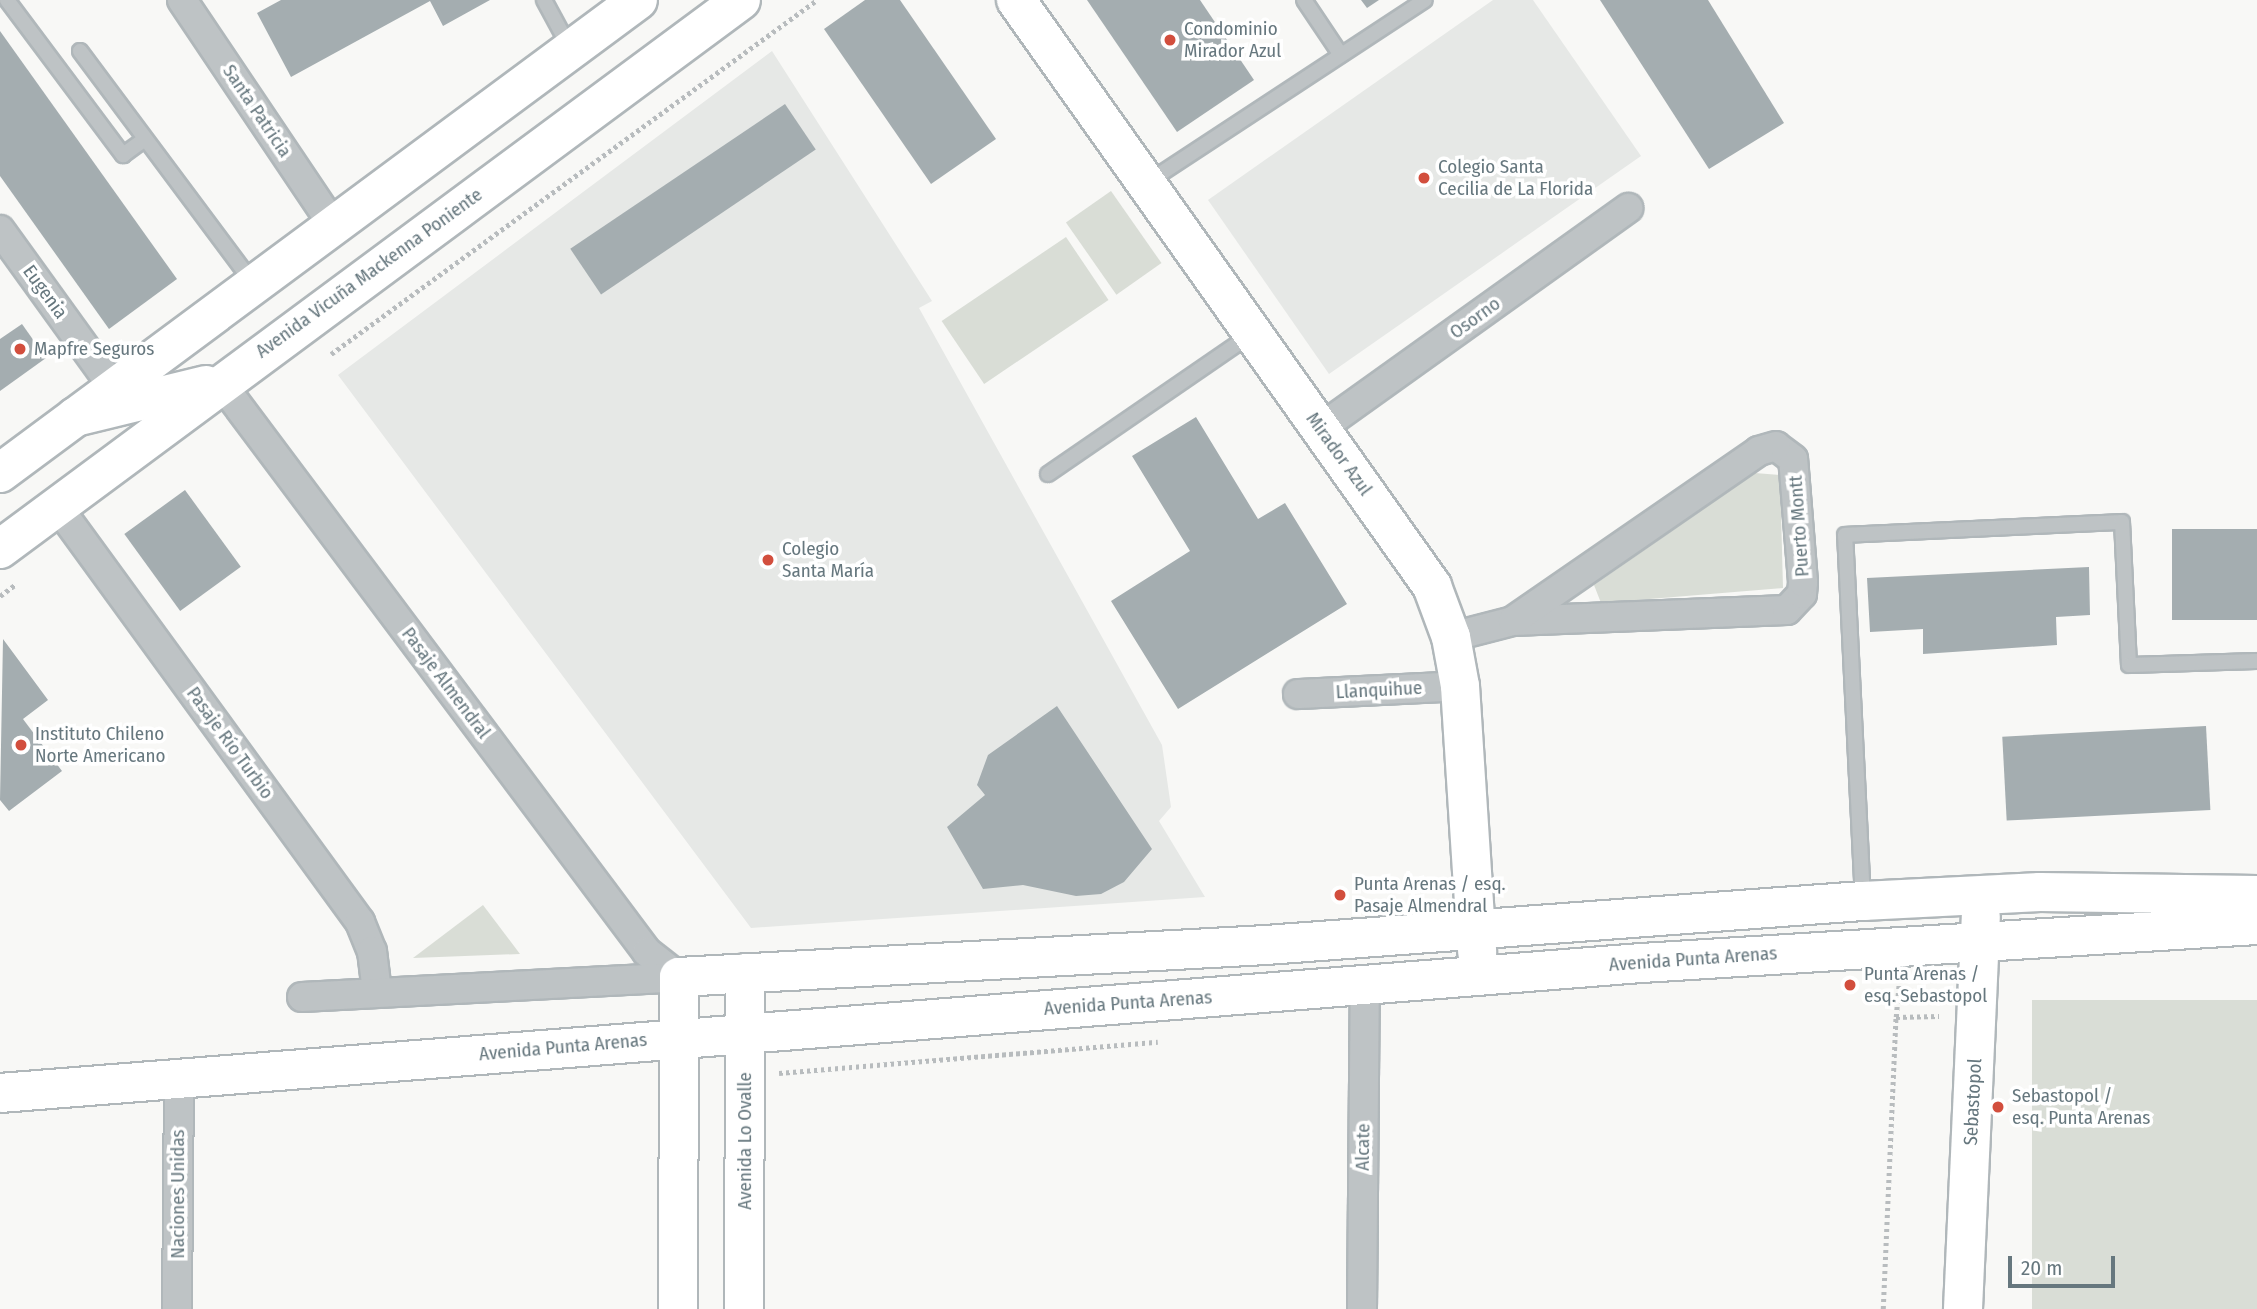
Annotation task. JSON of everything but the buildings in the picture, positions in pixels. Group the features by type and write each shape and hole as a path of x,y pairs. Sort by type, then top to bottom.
{"main road":[{"path":"0,473 331,222 638,0"},
{"name":"Avenida Vicuña Mackenna Poniente","path":"0,549 220,382 741,0"},
{"name":"Mirador Azul","path":"1016,0 1144,184 1432,586 1451,637 1460,686 1477,976"},
{"path":"75,417 220,382"},
{"path":"678,1309 679,977 1476,928 1863,901 1980,895 2257,895"},
{"name":"Sebastopol","path":"1963,1309 1978,1015 1980,895"},
{"name":"Avenida Punta Arenas","path":"0,1093 1477,976 2257,925"},
{"name":"Avenida Lo Ovalle","path":"744,1309 745,973"}],"street":[{"name":"Santa Patricia","path":"181,0 331,222"},
{"name":"Osorno","path":"1321,428 1628,208"},
{"name":"Eugenia","path":"0,230 114,388"},
{"name":"Pasaje Almendral","path":"220,382 647,952 679,977"},
{"name":"Puerto Montt","path":"1451,637 1513,621 1787,610 1802,594 1803,582 1793,459 1776,446 1759,451 1513,621"},
{"name":"Pasaje Río Turbio","path":"57,506 360,922 372,951 377,992"},
{"name":"Llanquihue","path":"1298,694 1460,686"},
{"path":"302,997 679,977"},
{"name":"Alcate","path":"1362,1309 1365,985"},
{"name":"Naciones Unidas","path":"177,1309 179,1079"}],"lane":[{"path":"7,0 123,155 145,139"},
{"path":"544,0 570,49"},
{"path":"1304,0 1342,55"},
{"path":"1144,184 1425,0"},
{"path":"80,51 252,282"},
{"path":"1048,474 1251,334"},
{"path":"1863,901 1845,535 2122,522 2129,665 2257,661"}],"path":[{"path":"324,359 817,0"},
{"path":"0,596 20,581"},
{"path":"1883,1309 1896,1017 1978,1015"}],"shaded area":[{"name":"Colegio Santa Cecilia de La Florida","path":"1493,0 1533,0 1641,156 1329,374 1208,200"},
{"name":"Colegio Santa María","path":"772,51 932,301 919,308 1162,745 1171,807 1159,821 1205,897 751,928 338,375"},
{"path":"1111,191 1161,263 1116,295 1066,223"},
{"path":"1066,237 1108,300 984,384 942,321"},
{"path":"1755,473 1780,475 1783,588 1601,603 1594,585"},
{"path":"483,905 520,954 413,958"},
{"path":"2032,1000 2257,1000 2257,1309 2032,1309"}],"place":[{"name":"Condominio Mirador Azul","path":"1170,40"},
{"name":"Colegio Santa Cecilia de La Florida","path":"1424,178"},
{"name":"Mapfre Seguros","path":"20,349"},
{"name":"Colegio Santa María","path":"768,560"},
{"name":"Instituto Chileno Norte Americano","path":"21,745"},
{"name":"Punta Arenas / esq. Pasaje Almendral","path":"1340,895"},
{"name":"Punta Arenas / esq. Sebastopol","path":"1850,985"},
{"name":"Sebastopol / esq. Punta Arenas","path":"1998,1107"}]}
